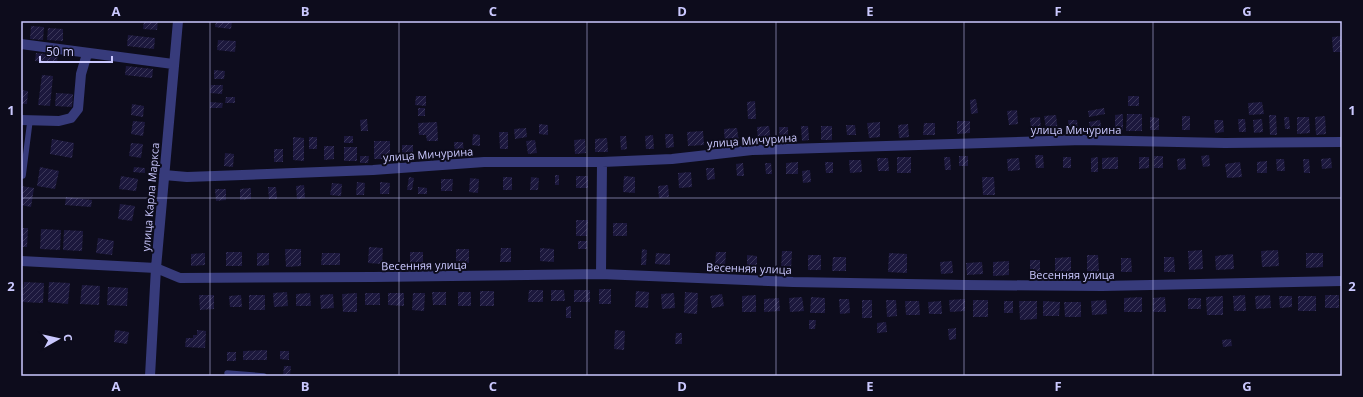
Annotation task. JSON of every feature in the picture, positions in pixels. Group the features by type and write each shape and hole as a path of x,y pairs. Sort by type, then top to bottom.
{"street":[{"name":"улица Карла Маркса","path":"150,376 156,268 178,21"},
{"path":"21,44 87,54 173,64"},
{"path":"26,121 59,121 71,118 78,109 81,74 87,54"},
{"name":"улица Мичурина","path":"164,174 187,177 358,171 484,162 602,162 672,159 752,150 1083,140 1225,143 1342,142"},
{"path":"601,274 602,162"},
{"name":"Весенняя улица","path":"21,261 156,268 180,278 601,274 793,282 972,286 1102,286 1342,281"}],"lane":[{"path":"23,176 26,121"},
{"path":"227,373 264,376"}],"building":[{"path":"144,21 158,21 157,30 143,29"},
{"path":"216,21 232,21 231,29 215,27"},
{"path":"31,26 44,27 43,40 30,39"},
{"path":"48,28 63,29 63,41 47,40"},
{"path":"128,35 155,38 154,49 127,46"},
{"path":"1342,36 1342,52 1333,52 1332,37"},
{"path":"218,40 236,41 235,52 217,50"},
{"path":"36,53 58,55 57,63 35,61"},
{"path":"126,66 153,69 152,78 125,75"},
{"path":"214,70 225,71 224,79 214,79"},
{"path":"42,75 53,76 50,106 38,105"},
{"path":"211,85 223,85 222,94 210,93"},
{"path":"21,90 28,91 27,104 21,104"},
{"path":"56,93 73,94 72,107 55,106"},
{"path":"416,96 426,96 426,106 415,105"},
{"path":"1128,96 1139,96 1139,106 1128,106"},
{"path":"226,97 235,97 235,103 225,103"},
{"path":"976,99 978,113 971,114 970,100"},
{"path":"755,101 756,119 748,119 747,102"},
{"path":"210,102 223,103 222,108 210,108"},
{"path":"1262,102 1264,114 1249,115 1248,103"},
{"path":"132,104 144,106 143,117 131,115"},
{"path":"418,108 425,108 425,116 418,116"},
{"path":"1104,108 1105,114 1089,117 1088,111"},
{"path":"1017,110 1018,124 1009,125 1007,111"},
{"path":"1123,114 1123,130 1115,130 1115,115"},
{"path":"1127,114 1142,114 1142,131 1126,131"},
{"path":"1056,115 1058,132 1047,134 1044,116"},
{"path":"1269,115 1276,115 1277,135 1270,135"},
{"path":"1182,116 1190,116 1190,130 1182,130"},
{"path":"1325,116 1326,134 1316,135 1315,117"},
{"path":"1040,117 1041,130 1031,131 1030,118"},
{"path":"1150,117 1159,118 1159,130 1150,130"},
{"path":"1284,117 1289,117 1290,129 1285,129"},
{"path":"1297,117 1309,117 1310,133 1297,134"},
{"path":"367,119 368,131 361,131 360,120"},
{"path":"1238,119 1245,119 1246,132 1239,132"},
{"path":"1262,119 1263,132 1254,133 1253,120"},
{"path":"1068,120 1077,120 1078,130 1069,131"},
{"path":"1100,120 1102,132 1091,134 1089,122"},
{"path":"1214,120 1223,120 1224,132 1215,133"},
{"path":"133,121 145,122 143,136 131,134"},
{"path":"957,121 970,121 970,133 957,134"},
{"path":"437,122 438,141 427,141 426,135 419,135 418,123"},
{"path":"880,122 880,137 869,138 867,123"},
{"path":"924,123 935,123 935,135 923,135"},
{"path":"539,124 548,125 548,135 539,134"},
{"path":"908,124 909,137 899,138 898,125"},
{"path":"846,125 855,125 856,135 847,135"},
{"path":"769,126 771,141 758,143 757,127"},
{"path":"801,126 808,126 809,140 802,141"},
{"path":"821,126 832,126 832,140 821,140"},
{"path":"779,127 788,127 788,141 780,141"},
{"path":"526,128 527,137 515,139 514,129"},
{"path":"737,128 739,143 725,144 724,129"},
{"path":"703,131 704,145 688,146 687,132"},
{"path":"499,132 508,132 508,149 500,149"},
{"path":"473,134 480,135 480,146 472,145"},
{"path":"665,134 673,134 674,147 666,148"},
{"path":"653,135 654,149 646,149 645,136"},
{"path":"344,136 353,136 353,143 344,143"},
{"path":"620,136 626,136 627,149 621,150"},
{"path":"293,137 304,138 304,161 293,160"},
{"path":"309,137 317,137 317,149 309,149"},
{"path":"607,138 608,152 595,152 595,139"},
{"path":"52,139 74,143 72,158 50,154"},
{"path":"585,139 586,153 575,154 574,140"},
{"path":"535,140 537,153 528,154 526,141"},
{"path":"374,141 390,141 390,159 374,159"},
{"path":"454,142 463,142 464,155 455,156"},
{"path":"131,143 143,144 141,158 129,156"},
{"path":"402,145 413,145 413,159 402,159"},
{"path":"324,146 334,146 334,159 324,160"},
{"path":"344,147 357,147 357,161 344,161"},
{"path":"274,149 283,149 283,162 274,162"},
{"path":"225,153 234,154 233,167 224,166"},
{"path":"1035,155 1043,155 1044,168 1036,168"},
{"path":"1209,155 1210,166 1203,167 1201,156"},
{"path":"360,156 369,156 368,163 360,163"},
{"path":"959,156 968,156 968,166 959,166"},
{"path":"1154,156 1163,156 1163,168 1154,168"},
{"path":"897,157 911,157 911,173 897,173"},
{"path":"944,157 950,157 951,170 945,170"},
{"path":"1063,157 1071,157 1071,168 1063,168"},
{"path":"1098,157 1098,172 1091,172 1091,158"},
{"path":"1118,157 1118,169 1102,169 1102,158"},
{"path":"1139,157 1149,157 1149,168 1139,169"},
{"path":"877,158 888,158 889,171 878,171"},
{"path":"1019,158 1020,170 1008,171 1007,159"},
{"path":"1185,158 1186,169 1178,170 1177,159"},
{"path":"1331,158 1332,168 1322,169 1321,159"},
{"path":"1276,159 1284,159 1285,171 1277,171"},
{"path":"1303,159 1309,159 1310,173 1304,173"},
{"path":"849,160 861,160 862,172 850,173"},
{"path":"1267,161 1267,173 1257,173 1257,162"},
{"path":"798,162 798,174 786,174 786,163"},
{"path":"825,162 833,162 833,173 826,173"},
{"path":"1240,162 1242,177 1227,178 1225,164"},
{"path":"743,163 744,176 737,176 736,164"},
{"path":"765,163 771,163 772,174 766,174"},
{"path":"40,167 59,171 55,189 37,186"},
{"path":"134,167 145,168 145,173 133,172"},
{"path":"706,168 714,168 715,179 707,180"},
{"path":"810,170 811,182 803,183 802,171"},
{"path":"691,172 692,187 679,188 678,173"},
{"path":"555,175 559,175 559,185 555,185"},
{"path":"121,176 138,179 136,191 119,189"},
{"path":"576,176 588,176 588,188 576,188"},
{"path":"624,176 635,177 635,193 623,192"},
{"path":"409,177 414,178 412,190 407,190"},
{"path":"503,177 512,177 512,190 503,190"},
{"path":"531,177 539,178 538,190 530,190"},
{"path":"982,177 994,177 995,195 983,195"},
{"path":"470,178 479,179 478,193 469,192"},
{"path":"441,179 453,179 452,191 441,191"},
{"path":"357,182 365,183 364,195 356,195"},
{"path":"380,182 390,183 389,194 380,194"},
{"path":"332,183 342,184 341,196 330,195"},
{"path":"304,185 305,198 297,199 296,186"},
{"path":"668,185 669,197 659,198 658,186"},
{"path":"21,186 34,188 31,207 21,205"},
{"path":"268,187 276,187 277,199 269,199"},
{"path":"418,187 427,188 427,194 418,194"},
{"path":"251,188 251,199 240,200 240,189"},
{"path":"215,189 226,189 226,200 216,201"},
{"path":"66,197 92,200 91,207 65,205"},
{"path":"120,204 135,206 132,221 118,219"},
{"path":"576,220 588,220 587,236 576,236"},
{"path":"613,223 627,223 627,236 613,236"},
{"path":"21,228 28,228 27,247 21,247"},
{"path":"41,229 61,230 60,250 40,249"},
{"path":"64,230 83,231 82,251 63,250"},
{"path":"98,238 114,241 112,255 96,253"},
{"path":"578,241 587,241 587,249 578,249"},
{"path":"369,247 383,248 382,264 368,263"},
{"path":"501,248 511,248 511,262 500,262"},
{"path":"540,248 554,249 554,262 540,261"},
{"path":"285,249 301,249 301,266 286,267"},
{"path":"456,249 469,249 469,263 456,263"},
{"path":"642,249 647,250 646,265 641,265"},
{"path":"1202,250 1203,269 1189,270 1188,251"},
{"path":"1278,250 1279,266 1262,267 1261,251"},
{"path":"782,251 792,251 791,269 781,269"},
{"path":"226,252 242,252 242,266 226,266"},
{"path":"410,252 423,252 423,263 410,263"},
{"path":"716,252 726,252 725,267 715,267"},
{"path":"205,253 205,265 191,266 191,254"},
{"path":"257,253 269,253 269,265 257,266"},
{"path":"322,253 340,253 340,265 321,265"},
{"path":"656,253 670,254 670,265 655,264"},
{"path":"889,253 907,254 907,273 888,272"},
{"path":"1306,253 1323,253 1323,267 1306,268"},
{"path":"1233,254 1234,269 1216,270 1215,256"},
{"path":"747,255 757,256 757,268 747,268"},
{"path":"808,255 821,255 821,270 808,270"},
{"path":"1087,255 1098,255 1099,272 1087,272"},
{"path":"833,257 846,257 846,271 832,271"},
{"path":"1071,257 1071,274 1055,274 1055,258"},
{"path":"1164,257 1174,257 1175,272 1164,272"},
{"path":"1121,258 1131,258 1132,272 1121,272"},
{"path":"1030,260 1040,260 1040,274 1030,274"},
{"path":"952,261 953,273 941,274 940,262"},
{"path":"1009,261 1009,275 993,276 993,262"},
{"path":"982,262 983,274 967,275 966,263"},
{"path":"24,282 44,283 43,303 22,302"},
{"path":"49,282 70,283 68,304 48,302"},
{"path":"82,285 100,286 99,305 80,304"},
{"path":"108,287 128,288 127,306 107,305"},
{"path":"599,289 611,289 611,304 599,304"},
{"path":"529,290 543,290 543,302 528,302"},
{"path":"551,290 564,290 565,301 551,301"},
{"path":"574,290 590,290 590,302 574,302"},
{"path":"480,291 494,291 494,306 480,306"},
{"path":"636,291 649,292 648,308 635,307"},
{"path":"287,292 288,306 274,307 273,293"},
{"path":"432,292 446,292 446,305 433,305"},
{"path":"458,292 471,292 471,306 458,306"},
{"path":"685,292 698,293 697,314 684,313"},
{"path":"310,293 311,306 296,306 296,294"},
{"path":"357,293 357,312 343,312 342,294"},
{"path":"365,293 380,293 380,305 365,305"},
{"path":"388,293 404,293 404,306 388,305"},
{"path":"413,293 425,293 424,311 412,310"},
{"path":"674,293 675,308 662,309 661,294"},
{"path":"333,294 334,308 321,309 320,295"},
{"path":"722,294 724,306 712,308 710,296"},
{"path":"199,295 214,295 214,309 200,310"},
{"path":"241,295 242,307 230,307 229,296"},
{"path":"249,295 265,295 265,310 249,310"},
{"path":"756,295 756,312 742,312 742,296"},
{"path":"1245,295 1246,311 1234,311 1233,296"},
{"path":"1270,295 1271,308 1256,309 1255,296"},
{"path":"1325,295 1339,295 1339,308 1325,308"},
{"path":"1223,296 1223,315 1207,315 1206,297"},
{"path":"1279,296 1292,296 1292,307 1280,308"},
{"path":"1298,296 1316,296 1316,311 1298,311"},
{"path":"802,297 804,311 790,312 789,298"},
{"path":"811,297 825,298 825,313 810,313"},
{"path":"1142,297 1142,312 1124,312 1124,298"},
{"path":"1165,297 1166,312 1153,312 1153,298"},
{"path":"779,298 780,311 764,312 764,299"},
{"path":"1188,298 1201,298 1201,309 1188,309"},
{"path":"839,299 849,299 850,313 840,314"},
{"path":"965,299 965,311 950,312 949,300"},
{"path":"862,300 872,300 872,318 862,318"},
{"path":"886,300 896,300 897,316 887,317"},
{"path":"973,300 988,300 988,317 973,317"},
{"path":"1106,300 1107,314 1092,315 1091,301"},
{"path":"905,301 919,301 920,315 906,315"},
{"path":"941,301 942,314 929,314 928,302"},
{"path":"1004,301 1013,301 1013,313 1004,313"},
{"path":"1019,301 1037,301 1037,319 1020,320"},
{"path":"1043,301 1060,302 1059,316 1043,316"},
{"path":"1064,302 1081,302 1081,317 1065,317"},
{"path":"571,306 571,318 566,318 566,307"},
{"path":"809,320 816,320 815,329 809,329"},
{"path":"886,322 887,332 877,333 877,323"},
{"path":"956,328 956,339 949,340 948,329"},
{"path":"115,330 129,332 127,344 114,342"},
{"path":"197,330 206,331 205,348 185,347 186,338 193,338 193,335 197,335"},
{"path":"615,330 625,331 624,350 614,349"},
{"path":"676,333 682,333 682,344 675,344"},
{"path":"1231,339 1232,346 1223,347 1222,340"},
{"path":"267,350 267,360 243,360 243,351"},
{"path":"280,351 289,351 289,360 280,359"},
{"path":"227,352 236,352 236,361 227,361"},
{"path":"284,366 291,366 290,376 283,376"}]}
